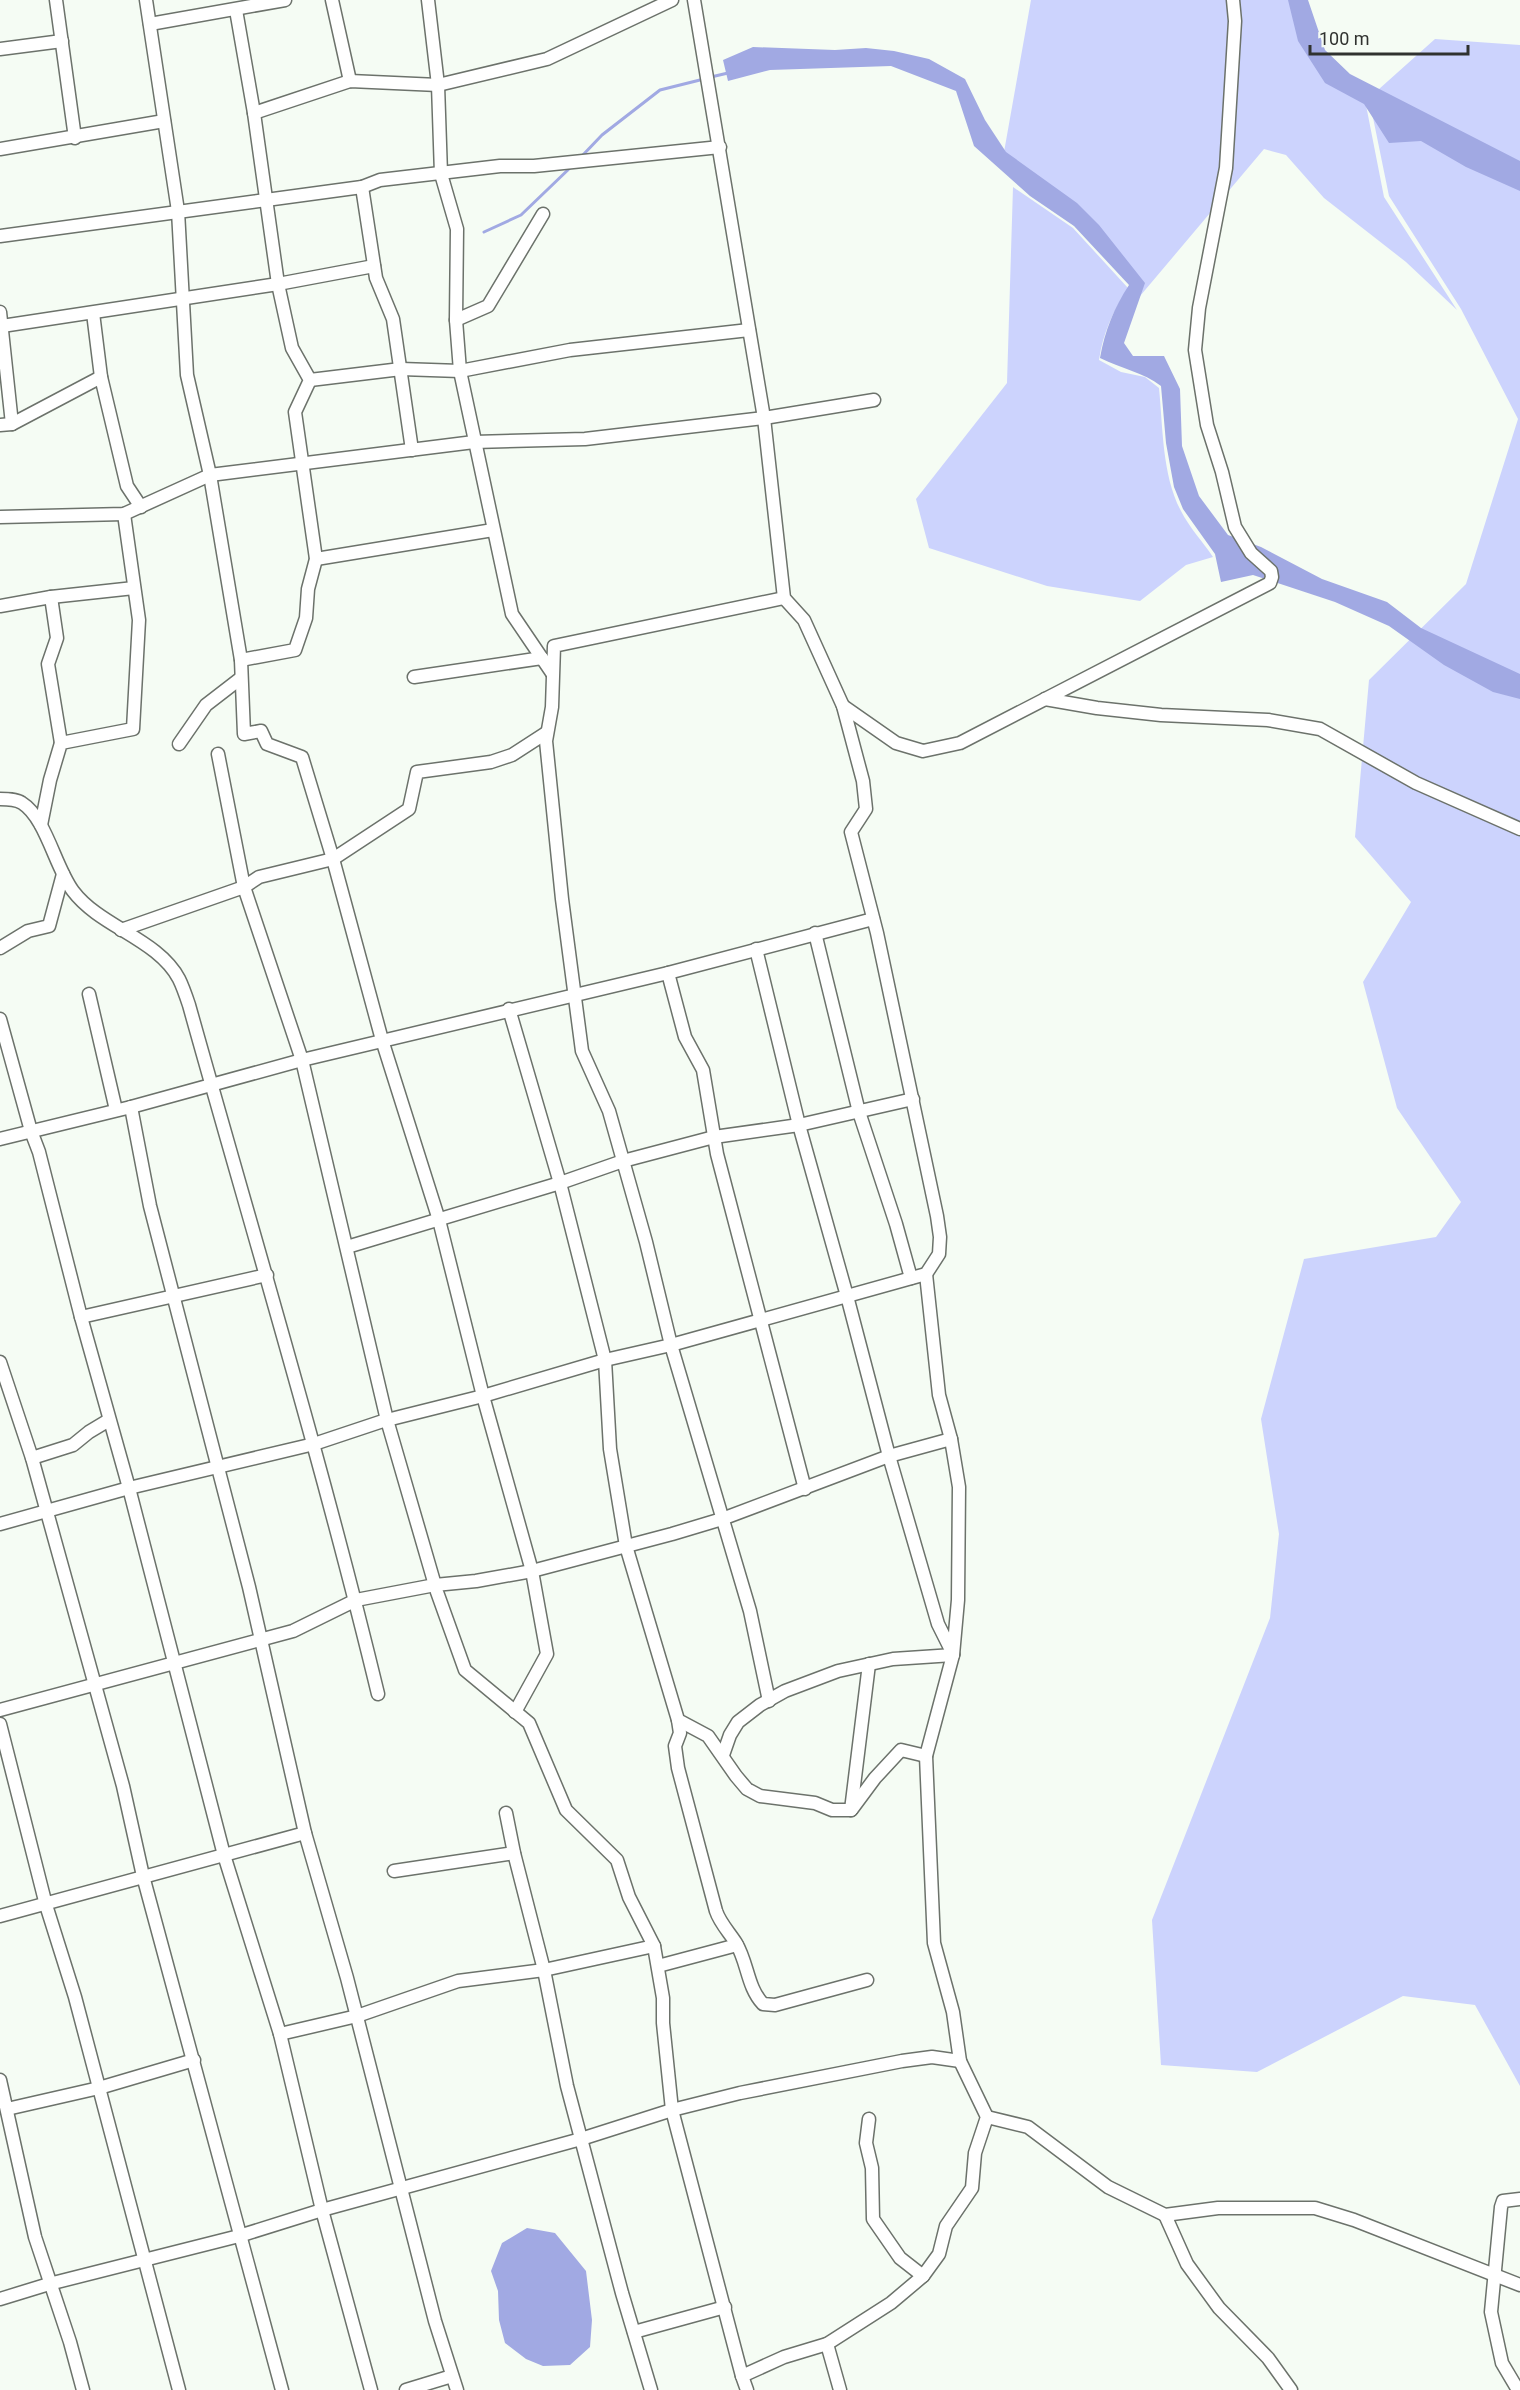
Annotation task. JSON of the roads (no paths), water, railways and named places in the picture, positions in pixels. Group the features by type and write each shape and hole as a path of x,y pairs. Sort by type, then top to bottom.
{"street":[{"path":"56,0 75,138"},
{"path":"146,0 178,211 187,375 210,475 241,660 244,734 261,731 267,744 302,757 333,859 382,1040 439,1220 483,1396 532,1571 547,1654 515,1712"},
{"path":"150,24 285,0"},
{"path":"332,0 350,81"},
{"path":"428,0 438,85 441,174 457,229 456,320 460,371 512,614 552,673"},
{"path":"254,113 350,81 438,85 546,59 672,0"},
{"path":"694,0 764,418 784,598 804,620 843,706 862,781 866,809 851,832 913,1099 940,1237 939,1254 926,1274 939,1395 951,1439 959,1497 958,1600 953,1655 926,1756 934,1943 953,2012 960,2061 987,2117 975,2153 972,2188 945,2226 939,2254 923,2276 891,2303 828,2344 784,2357 742,2376"},
{"path":"843,706 896,744 923,751 960,743 1270,584 1271,571 1251,553 1235,527 1222,472 1207,425 1195,350 1199,308 1226,168 1235,21 1233,0"},
{"path":"236,10 254,113 278,284 292,348 310,380"},
{"path":"0,49 62,41"},
{"path":"0,149 164,121"},
{"path":"0,236 362,188 380,180 501,166 534,166 720,147"},
{"path":"362,188 376,278 393,319 412,450"},
{"path":"456,320 488,306 543,214"},
{"path":"2,326 183,300 374,266"},
{"path":"0,312 6,424 101,376"},
{"path":"93,313 101,376 127,486 141,507"},
{"path":"310,380 401,369 460,371 570,350 749,330"},
{"path":"241,660 296,650 306,618 308,588 316,559 295,412 310,380"},
{"path":"0,517 124,514 210,475 474,442 585,439 764,418 874,400"},
{"path":"62,743 133,729 139,620 124,514"},
{"path":"316,559 494,530"},
{"path":"0,606 51,597 135,588"},
{"path":"41,825 50,780 62,743 48,664 57,638 51,597"},
{"path":"769,1701 750,1611 671,1345 646,1242 609,1111 582,1051 573,995 546,733 552,707 554,646 784,598"},
{"path":"414,677 542,658"},
{"path":"179,744 206,705 241,678"},
{"path":"1045,699 1097,708 1161,715 1268,720 1320,729 1416,783 1520,829"},
{"path":"122,930 244,887 259,877 333,859 409,809 417,772 491,762 512,755 546,733"},
{"path":"218,754 244,887 302,1060 387,1420 435,1585 465,1670 528,1723 566,1810 617,1860 629,1897 654,1946 672,2110 747,2390"},
{"path":"0,799 21,802 41,825 63,874 72,890 85,905 155,953 179,979 267,1275 356,1600 378,1694"},
{"path":"0,948 28,931 49,926 63,874"},
{"path":"0,1139 131,1107 302,1060 508,1009 668,973 873,919"},
{"path":"815,933 859,1112 896,1224 911,1278"},
{"path":"756,949 799,1125 889,1456 938,1624 953,1655"},
{"path":"668,973 685,1037 703,1070 714,1137 805,1489"},
{"path":"89,994 116,1110"},
{"path":"508,1009 560,1183 605,1360 610,1449 626,1546 678,1720 680,1733 675,1746 678,1768 716,1911 723,1926 737,1945 754,1993 763,2004 775,2005 867,1980"},
{"path":"0,1019 39,1152 224,1855 280,2034 322,2210 371,2390"},
{"path":"347,1247 560,1183 623,1161 714,1137 799,1125 913,1099"},
{"path":"131,1107 150,1206 219,1468 305,1833 357,2016 435,2321 457,2390"},
{"path":"0,1524 129,1488 314,1444 387,1420 483,1396 605,1360 671,1345 926,1274"},
{"path":"81,1317 267,1275"},
{"path":"0,1362 32,1458 123,1786 143,1875 282,2390"},
{"path":"32,1458 73,1445 89,1431 109,1420"},
{"path":"0,1710 293,1631 356,1600 435,1585 476,1581 532,1571 722,1519 889,1456 951,1439"},
{"path":"723,1755 730,1735 738,1722 760,1705 785,1691 838,1671 893,1659 953,1655"},
{"path":"851,1810 870,1664"},
{"path":"678,1720 708,1736 747,1789 760,1796 815,1803 832,1809 851,1810"},
{"path":"0,1724 46,1905 62,1950 180,2390"},
{"path":"851,1810 875,1778 901,1750 926,1756"},
{"path":"506,1813 544,1970 567,2086 651,2390"},
{"path":"0,1916 46,1905 143,1875 305,1833"},
{"path":"394,1871 514,1853"},
{"path":"658,1966 737,1945"},
{"path":"280,2034 357,2016 458,1981 544,1970 654,1946"},
{"path":"0,2299 49,2284 239,2236 322,2210 581,2139 672,2110 758,2089 902,2061 932,2057 960,2061"},
{"path":"7,2109 99,2088 194,2061"},
{"path":"0,2080 35,2236 70,2342 83,2390"},
{"path":"987,2117 1028,2127 1108,2187 1165,2215 1218,2208 1315,2208 1354,2220 1520,2285"},
{"path":"869,2119 866,2143 872,2168 873,2219 900,2258 923,2276"},
{"path":"1518,2390 1502,2363 1491,2312 1501,2207 1503,2201 1520,2199"},
{"path":"1165,2215 1187,2264 1220,2308 1268,2358 1291,2390"},
{"path":"634,2332 725,2307"},
{"path":"828,2344 840,2390"},
{"path":"406,2390 452,2376"}],"waterway":[{"path":"711,77 728,73"},
{"path":"581,157 602,135 660,90 704,79"},
{"path":"484,232 521,215 572,166"}]}
